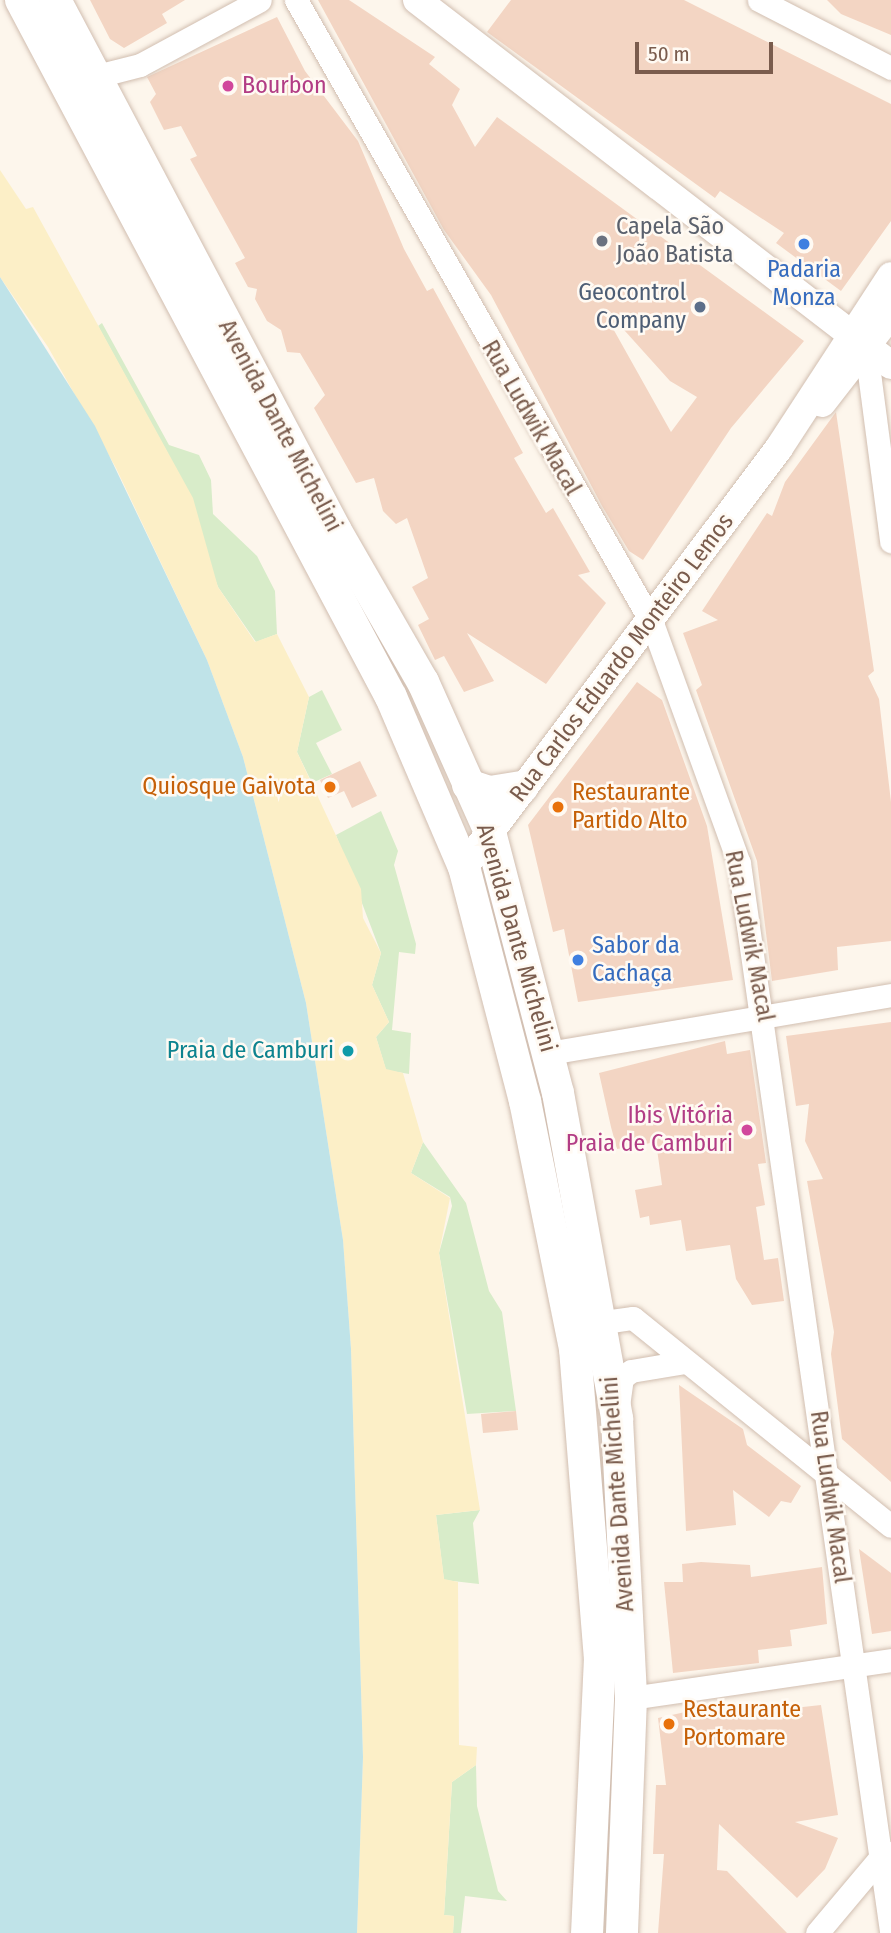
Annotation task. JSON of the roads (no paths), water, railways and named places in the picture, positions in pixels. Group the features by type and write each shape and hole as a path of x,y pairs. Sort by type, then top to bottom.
{"main road":[{"name":"Avenida Dante Michelini","path":"20,0 391,697 464,867 525,1101 575,1349 600,1658 587,1933"},
{"name":"Avenida Dante Michelini","path":"55,0 336,531 423,682 489,832 549,1053 604,1322 617,1419 631,1698 622,1933"},
{"path":"468,785 490,792 523,787"}],"street":[{"path":"97,76 140,65 260,0"},
{"name":"Rua Ludwik Macal","path":"296,0 652,623 738,863 764,1014 853,1667 886,1852 891,1930"},
{"path":"417,0 776,279 871,335 891,365"},
{"path":"759,0 891,68"},
{"name":"Rua Carlos Eduardo Monteiro Lemos","path":"779,448 834,390 871,335 891,276"},
{"name":"Rua Carlos Eduardo Monteiro Lemos","path":"464,867 652,623 779,448 871,335"},
{"path":"871,335 872,399 891,541"},
{"path":"834,390 860,387 872,399"},
{"path":"549,1053 764,1014 891,995"},
{"path":"604,1322 633,1318 891,1526"},
{"path":"617,1419 622,1378 631,1371 685,1362"},
{"path":"631,1698 891,1660"},
{"path":"817,1933 886,1852"}],"water":[{"path":"0,277 95,426 207,660 243,757 306,1003 343,1240 351,1349 363,1757 357,1933 0,1933"}],"place":[{"name":"Bourbon","path":"228,86"},
{"name":"Capela São João Batista","path":"602,241"},
{"name":"Padaria Monza","path":"804,244"},
{"name":"Geocontrol Company","path":"700,307"},
{"name":"Quiosque Gaivota","path":"330,787"},
{"name":"Restaurante Partido Alto","path":"558,807"},
{"name":"Sabor da Cachaça","path":"578,960"},
{"name":"Praia de Camburi","path":"348,1051"},
{"name":"Ibis Vitória Praia de Camburi","path":"747,1130"},
{"name":"Restaurante Portomare","path":"669,1724"}]}
